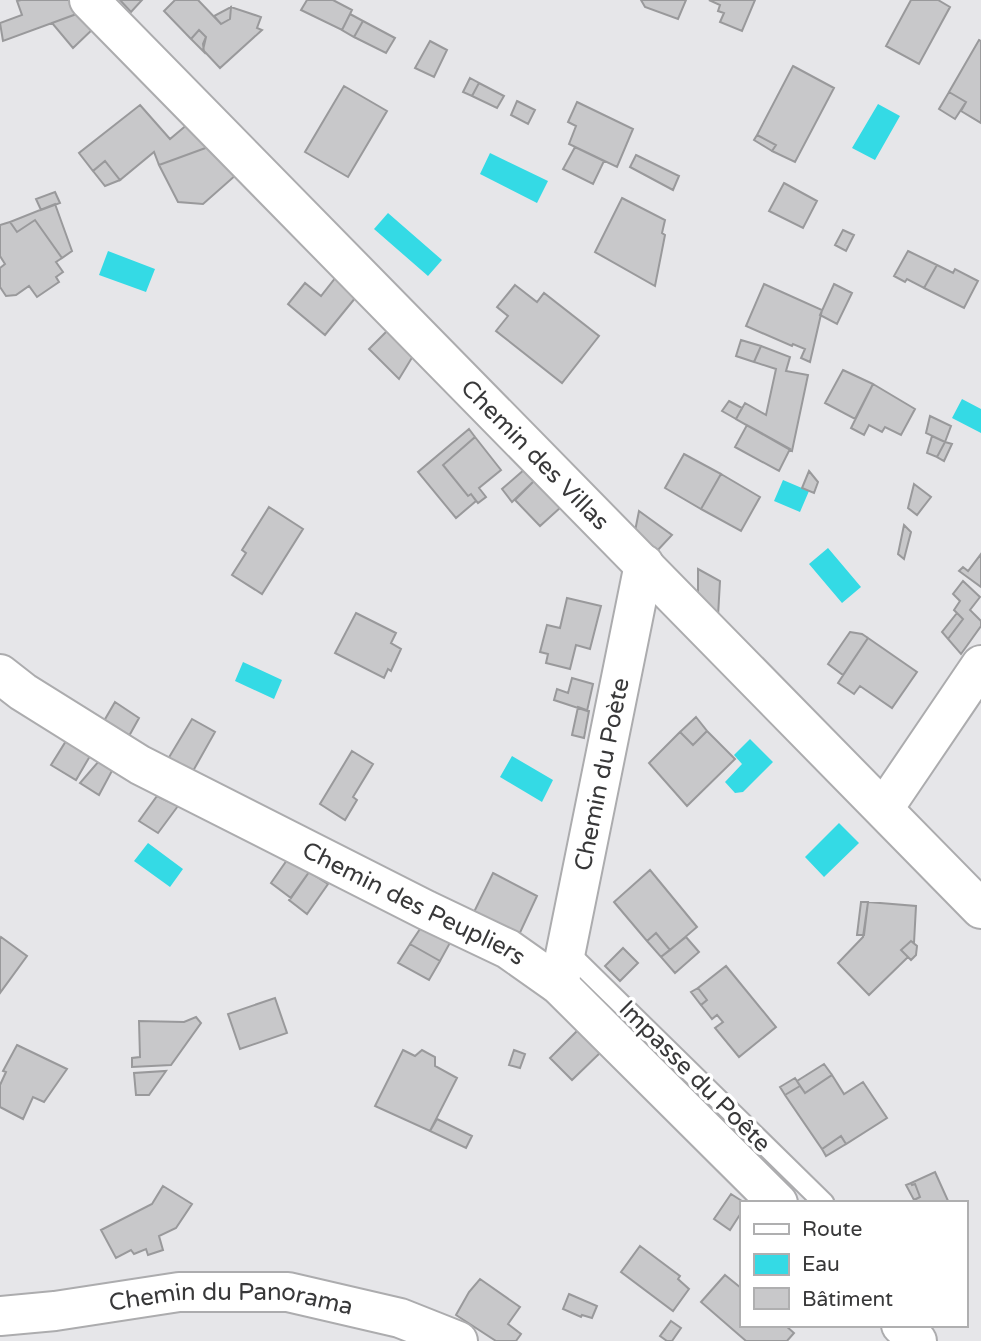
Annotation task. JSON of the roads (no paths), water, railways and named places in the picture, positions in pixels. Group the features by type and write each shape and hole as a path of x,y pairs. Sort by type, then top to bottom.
{"street":[{"name":"Chemin des Villas","path":"89,0 981,909"},
{"name":"Chemin du Poète","path":"563,967 644,564"},
{"path":"884,808 981,665"},
{"name":"Chemin des Peupliers","path":"0,674 23,692 140,765 426,911 508,949 563,967 776,1201"},
{"name":"Chemin du Panorama","path":"0,1316 55,1311 178,1292 288,1292 400,1318 458,1341"},
{"path":"903,1327 917,1341"}],"lane":[{"name":"Impasse du Poête","path":"563,967 822,1201"}],"water":[{"path":"878,104 900,116 875,160 852,148"},
{"path":"490,153 548,181 537,203 480,174"},
{"path":"388,213 442,260 428,276 374,229"},
{"path":"108,251 155,269 146,292 99,275"},
{"path":"962,399 981,409 981,433 952,418"},
{"path":"783,480 809,491 800,512 774,501"},
{"path":"828,548 861,587 842,603 809,564"},
{"path":"243,662 282,680 274,699 235,681"},
{"path":"750,739 773,762 743,792 735,793 725,782 742,764 734,755"},
{"path":"512,756 553,780 542,802 500,777"},
{"path":"839,823 859,843 824,877 805,857"},
{"path":"148,843 183,869 170,887 134,861"}]}
